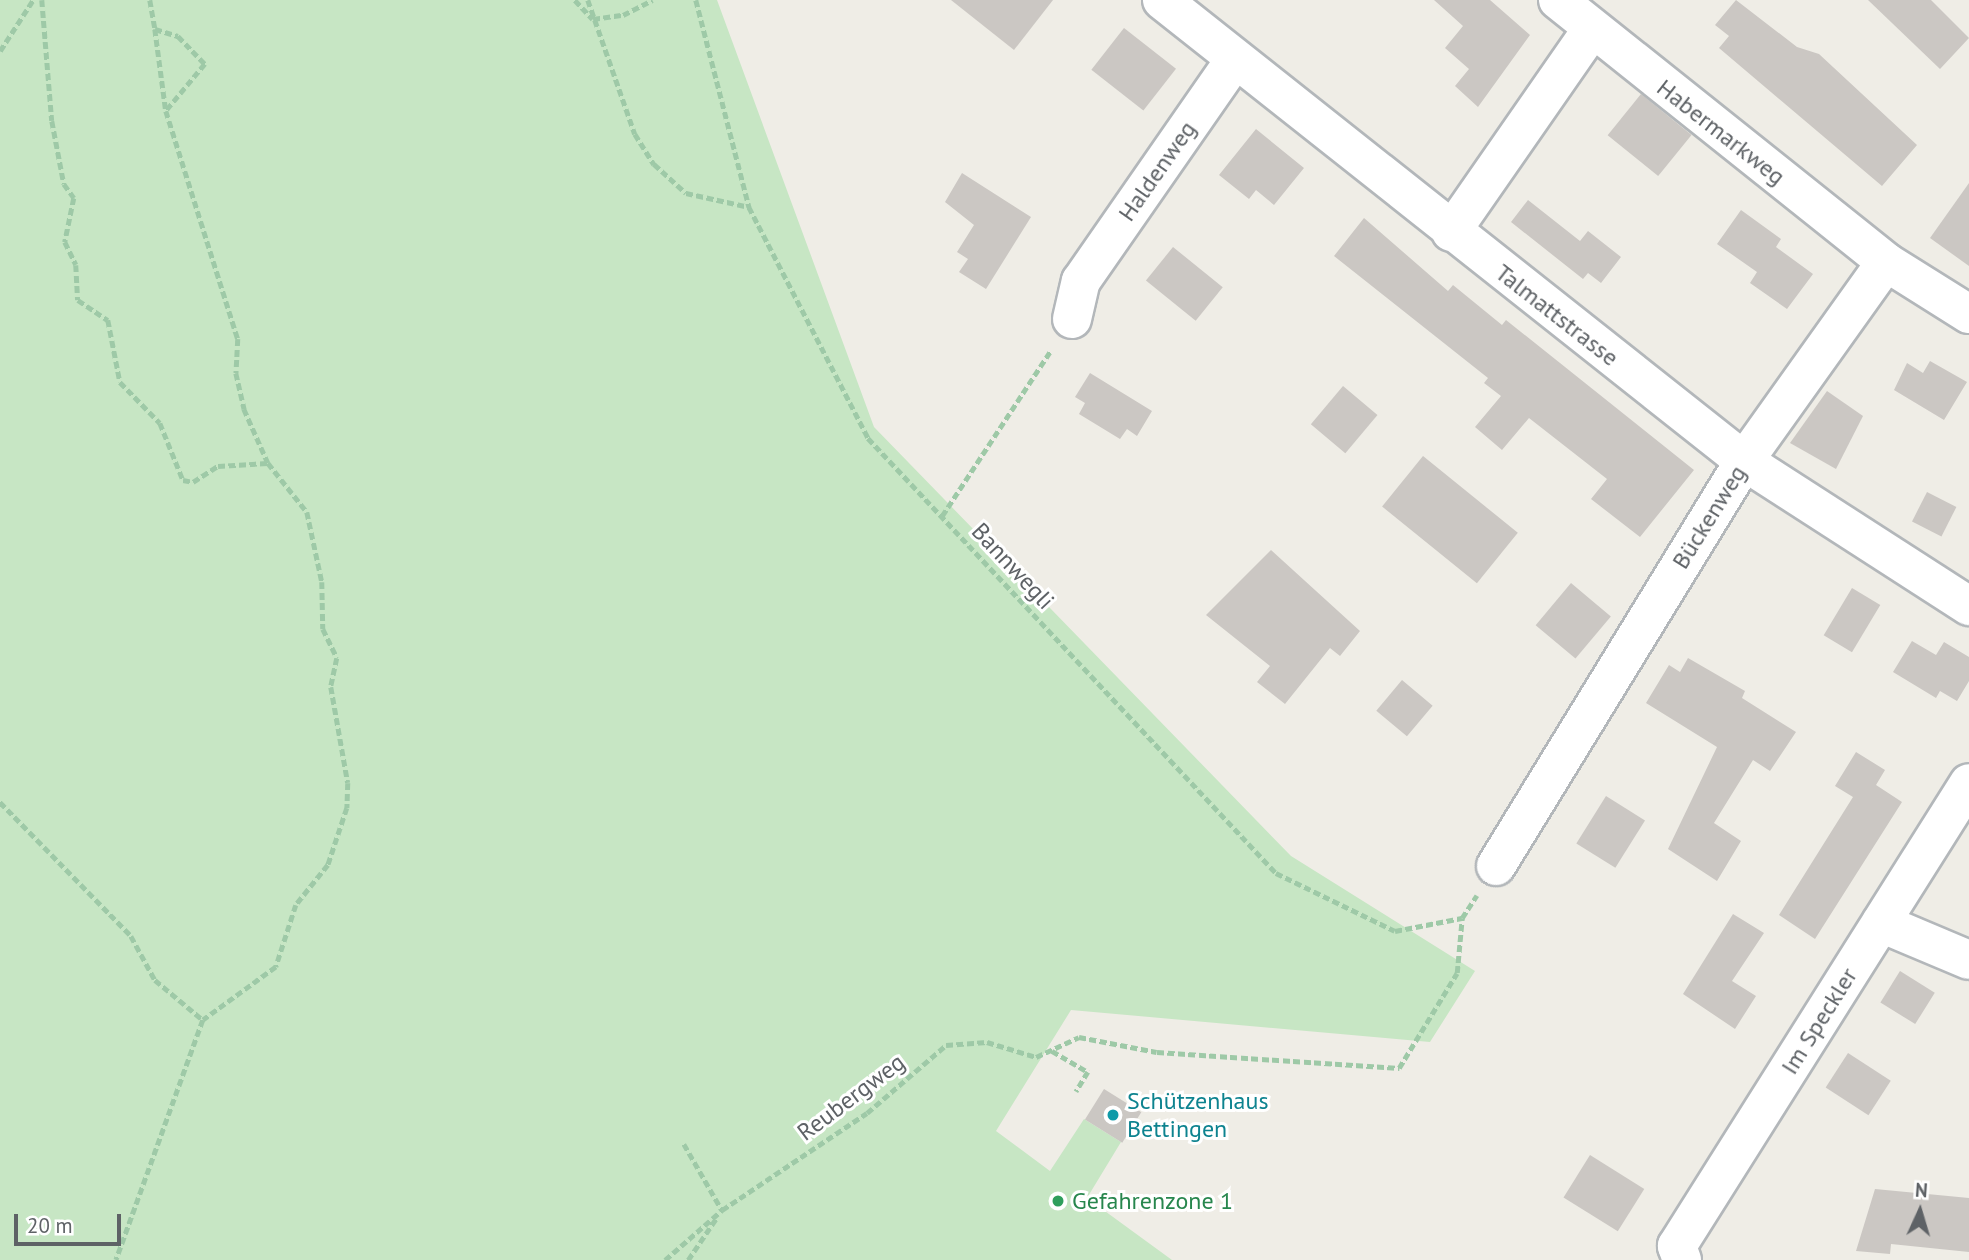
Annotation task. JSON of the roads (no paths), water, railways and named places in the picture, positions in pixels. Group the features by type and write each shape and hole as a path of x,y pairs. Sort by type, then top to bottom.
{"street":[{"name":"Talmattstrasse","path":"1162,0 1234,61 1744,461 1969,606"},
{"name":"Habermarkweg","path":"1558,0 1886,262"},
{"path":"1451,232 1592,29"},
{"name":"Haldenweg","path":"1072,319 1081,281 1234,61"},
{"path":"1886,262 1969,314"},
{"name":"Bückenweg","path":"1496,866 1744,461 1886,262"},
{"name":"Im Speckler","path":"1682,1260 1677,1246 1969,783"},
{"path":"1881,923 1969,960"}],"place":[{"name":"Schützenhaus Bettingen","path":"1113,1115"},
{"name":"Gefahrenzone 1","path":"1058,1201"}]}
